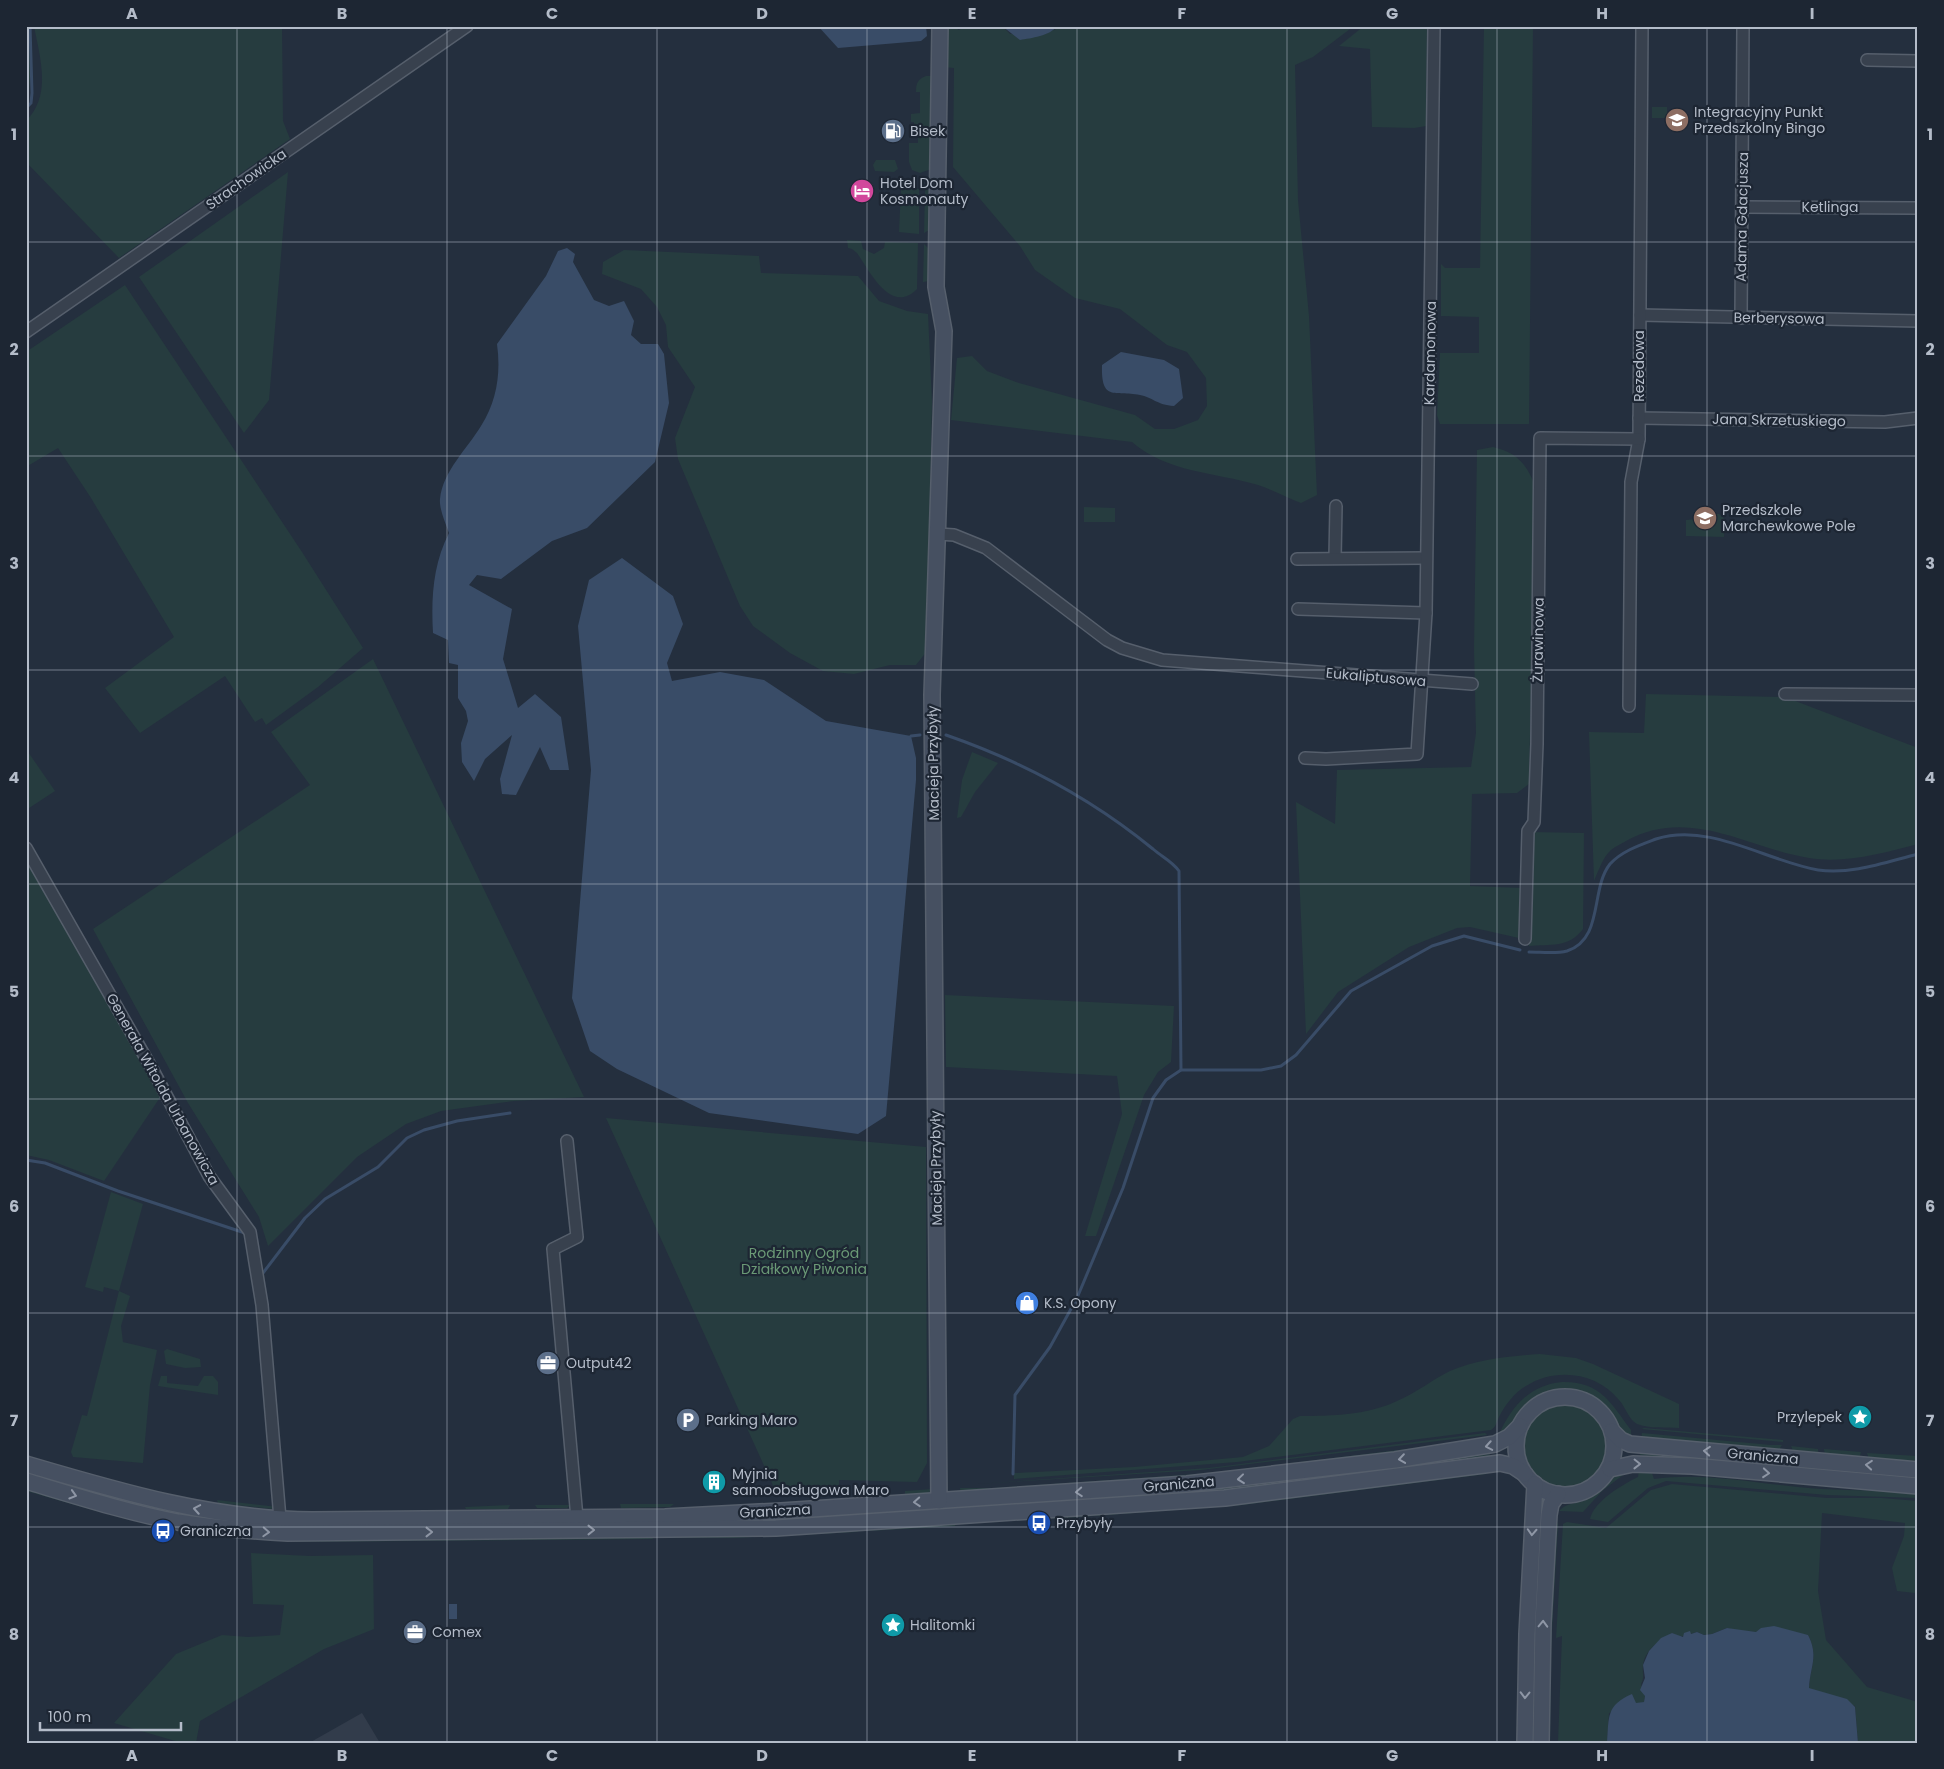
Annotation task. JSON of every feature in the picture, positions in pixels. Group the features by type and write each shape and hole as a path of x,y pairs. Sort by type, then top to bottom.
{"main road":[{"name":"Macieja Przybyły","path":"939,1501 932,695 944,331 936,287 940,26"},
{"path":"1564,1397 1574,1398 1591,1405 1600,1413 1612,1432 1615,1450 1610,1469 1599,1483 1582,1492 1558,1494 1548,1492 1530,1479 1519,1462 1517,1450 1520,1426 1529,1413 1542,1402 1564,1397"},
{"name":"Graniczna","path":"26,1464 157,1502 218,1513 280,1519 577,1518 705,1515 1187,1484 1395,1460 1497,1444 1509,1437 1520,1426"},
{"name":"Graniczna","path":"1612,1432 1621,1440 1630,1444 1918,1470"},
{"name":"Graniczna","path":"26,1481 120,1509 178,1522 232,1529 288,1533 776,1528 1225,1498 1500,1464 1513,1466 1530,1479"},
{"name":"Graniczna","path":"1610,1469 1632,1464 1692,1466 1918,1486"},
{"path":"1525,1743 1530,1479"},
{"path":"1541,1743 1543,1623 1549,1515 1551,1504 1558,1494"}],"street":[{"name":"Strachowicka","path":"26,332 467,26"},
{"name":"Kardamonowa","path":"1305,758 1326,759 1417,754 1426,613 1434,26"},
{"name":"Rezedowa","path":"1629,706 1630,482 1639,439 1642,26"},
{"name":"Adama Gdacjusza","path":"1741,318 1743,26"},
{"path":"1867,60 1918,61"},
{"name":"Ketlinga","path":"1742,207 1918,208"},
{"name":"Berberysowa","path":"1640,315 1918,321"},
{"name":"Jana Skrzetuskiego","path":"1639,418 1885,422 1918,418"},
{"name":"Żurawinowa","path":"1525,939 1528,831 1534,822 1537,744 1540,438 1639,439"},
{"path":"1335,558 1336,506"},
{"name":"Eukaliptusowa","path":"938,534 954,535 986,548 1084,624 1122,648 1162,660 1472,684"},
{"path":"1297,559 1426,558"},
{"path":"1298,608 1426,613"},
{"path":"1785,694 1918,695"},
{"name":"Generała Witolda Urbanowicza","path":"26,848 154,1074 209,1176 250,1232 262,1305 280,1519"},
{"path":"568,1141 577,1237 553,1249 577,1518"}],"shaded area":[{"path":"362,1713 380,1743 309,1743"}],"green space":[{"path":"26,26 29,40 30,64 29,89 26,103"},
{"path":"34,26 282,26 283,121 290,139 119,258 26,162 26,121 34,111 42,88 41,63"},
{"path":"944,26 957,26 958,30 969,26 1002,26 1010,34 1055,30 1057,26 1354,26 1313,57 1295,65 1298,200 1309,316 1317,495 1301,503 1258,485 1176,466 1146,452 1132,442 951,420 957,358 972,356 987,371 1019,383 1135,415 1155,429 1174,429 1198,420 1207,406 1206,378 1187,352 1167,345 1120,309 1075,298 1035,270 1020,246 953,167 954,68 944,67"},
{"path":"1364,26 1427,26 1426,126 1414,128 1372,127 1370,49 1339,46"},
{"path":"1484,26 1533,26 1529,424 1440,424 1437,415 1440,353 1479,353 1479,317 1441,316 1441,264 1445,268 1480,268"},
{"path":"932,76 931,169 920,173 912,170 909,162 909,143 918,143 918,132 914,132 914,122 911,122 911,114 920,113 920,92 916,92 916,86 921,78"},
{"path":"1652,107 1667,107 1667,118 1652,118"},
{"path":"876,160 895,160 898,169 894,172 875,171 873,165"},
{"path":"288,172 269,400 244,433 139,277"},
{"path":"901,188 919,189 919,234 899,232"},
{"path":"925,190 931,190 931,229 924,233"},
{"path":"847,240 861,241 863,249 874,254 884,248 885,242 918,243 917,289 907,296 898,297 890,294 874,279 857,253 848,248"},
{"path":"924,244 929,249 929,281 923,282"},
{"path":"624,250 759,256 761,273 858,276 879,301 907,311 928,314 932,402 927,651 916,665 890,665 854,674 823,671 790,653 753,626 740,606 678,459 675,438 695,387 668,347 666,325 657,307 641,289 602,274 603,262"},
{"path":"125,285 302,552 363,648 318,687 266,725 262,718 255,722 225,676 140,733 105,688 174,637 91,498 58,448 26,467 26,352"},
{"path":"1493,447 1508,452 1520,460 1535,486 1529,784 1517,793 1472,794 1470,886 1523,888 1519,938 1470,927 1457,928 1409,947 1338,992 1306,1034 1296,802 1335,824 1337,770 1471,767 1476,733 1474,649 1477,450"},
{"path":"1084,507 1115,508 1115,522 1084,522"},
{"path":"1719,514 1725,519 1724,537 1686,536 1686,520 1708,518"},
{"path":"373,659 584,1097 514,1101 441,1111 406,1124 357,1157 268,1246 259,1217 188,1103 93,929 310,785 271,732"},
{"path":"1646,694 1785,697 1918,748 1918,844 1864,857 1836,860 1809,858 1786,853 1696,828 1673,827 1650,831 1613,848 1605,857 1594,881 1589,732 1644,733"},
{"path":"26,749 55,791 26,810"},
{"path":"972,752 998,763 975,792 961,817 957,818 962,780"},
{"path":"1531,832 1584,833 1583,929 1572,939 1559,944 1529,946"},
{"path":"26,855 161,1096 104,1181 49,1160 26,1155"},
{"path":"945,995 1174,1006 1171,1062 1158,1072 1144,1095 1096,1236 1085,1236 1122,1114 1117,1076 946,1067"},
{"name":"Rodzinny Ogród Działkowy Piwonia","path":"606,1118 926,1147 927,1463 917,1482 839,1480 839,1486 827,1487 826,1490 776,1492"},
{"path":"111,1192 143,1204 119,1291 104,1287 103,1292 85,1287"},
{"path":"119,1291 130,1296 121,1326 123,1342 157,1350 150,1385 143,1463 73,1457 71,1452 82,1415 87,1416"},
{"path":"167,1349 200,1359 201,1367 185,1368 166,1364 164,1351"},
{"path":"1540,1354 1576,1358 1593,1364 1679,1404 1679,1428 1652,1427 1637,1424 1619,1400 1599,1383 1575,1375 1562,1375 1537,1380 1522,1389 1507,1404 1491,1430 1237,1462 1014,1479 1014,1473 1134,1467 1243,1457 1269,1446 1293,1419 1300,1416 1337,1415 1362,1412 1386,1406 1404,1398 1450,1371 1461,1367 1494,1359"},
{"path":"161,1376 167,1376 167,1383 198,1386 204,1376 213,1376 218,1382 218,1395 158,1386"},
{"path":"1562,1382 1586,1385 1603,1396 1631,1430 1631,1437 1618,1426 1602,1403 1582,1392 1560,1390 1550,1392 1530,1401 1507,1431 1498,1437 1508,1417 1530,1393 1550,1384"},
{"path":"1565,1404 1581,1407 1595,1416 1604,1430 1607,1446 1604,1462 1595,1476 1581,1485 1565,1488 1549,1485 1535,1476 1526,1462 1523,1446 1526,1430 1535,1416 1549,1407"},
{"path":"1642,1429 1783,1440 1783,1442"},
{"path":"1485,1433 1487,1435 1201,1470 977,1484 1209,1468"},
{"path":"1642,1433 1782,1445 1778,1451 1641,1439"},
{"path":"1487,1439 1488,1441 1238,1473 961,1494 960,1488 994,1488 1210,1473"},
{"path":"1791,1446 1818,1449 1818,1452 1815,1454 1794,1453"},
{"path":"1824,1449 1861,1452 1858,1459 1825,1456"},
{"path":"1640,1450 1918,1475 1918,1481 1640,1455"},
{"path":"1867,1453 1918,1456 1918,1461 1869,1459"},
{"path":"1490,1454 1490,1459 1248,1489 962,1510 961,1505 1405,1464"},
{"path":"1639,1469 1651,1470 1654,1479 1674,1477 1716,1478 1822,1489 1918,1492 1918,1498 1827,1495 1666,1481 1648,1488 1608,1522 1590,1519 1597,1506 1603,1500 1617,1489 1638,1477"},
{"path":"1492,1470 1487,1474 1243,1505 1053,1519 1067,1515"},
{"path":"1627,1472 1602,1491 1583,1512 1559,1511 1568,1505 1594,1496 1615,1474"},
{"path":"1672,1484 1827,1498 1882,1498 1918,1501 1918,1587 1915,1593 1897,1591 1892,1568 1904,1536 1905,1523 1822,1513 1818,1591 1826,1640 1867,1687 1918,1702 1918,1743 1858,1743 1855,1706 1809,1688 1813,1649 1808,1635 1739,1631 1727,1628 1704,1635 1697,1632 1680,1637 1672,1633 1654,1646 1644,1659 1641,1684 1645,1696 1644,1702 1609,1713 1607,1743 1558,1743 1562,1636 1556,1638 1563,1524 1567,1522 1606,1528 1651,1490"},
{"path":"26,1488 100,1509 96,1511 26,1491"},
{"path":"933,1489 924,1496 905,1495 905,1491"},
{"path":"119,1497 182,1513 248,1522 248,1525 199,1519 117,1502"},
{"path":"217,1500 278,1507 273,1509 218,1503"},
{"path":"620,1504 674,1504 670,1507 621,1508"},
{"path":"510,1505 508,1509 466,1509 465,1507"},
{"path":"535,1505 571,1505 567,1508 537,1508"},
{"path":"956,1506 956,1511 715,1523 746,1519"},
{"path":"1539,1516 1543,1517 1535,1743 1531,1743"},
{"path":"1555,1520 1558,1524 1551,1649 1550,1743 1547,1743"},
{"path":"957,1522 955,1526 869,1531 874,1527"},
{"path":"856,1529 858,1532 734,1538 665,1538 667,1536"},
{"path":"175,1530 652,1537 653,1539 294,1542 223,1537"},
{"path":"251,1553 310,1556 373,1555 374,1629 324,1649 200,1721 196,1743 182,1743 114,1723 176,1654 222,1635 248,1637 280,1635 284,1605 253,1604"}],"water":[{"path":"818,26 926,26 927,36 921,41 838,48"},
{"path":"1002,26 1057,26 1045,34 1020,40"},
{"path":"567,248 575,254 573,262 594,300 609,306 624,301 634,321 631,335 641,344 658,344 664,354 669,403 655,462 587,528 552,541 501,579 477,575 469,585 512,609 503,659 518,708 535,694 561,717 569,770 550,770 540,747 516,795 502,794 500,779 512,735 485,759 474,781 462,762 461,743 468,721 466,711 458,698 458,665 449,663 448,640 433,633 432,607 436,569 449,533 440,499 446,479 456,461 481,426 491,407 498,376 497,344 546,276 558,251"},
{"path":"1121,352 1164,360 1179,369 1183,398 1174,406 1163,404 1144,396 1111,392 1104,385 1102,365"},
{"path":"622,558 673,596 683,624 667,663 672,681 720,672 764,680 826,721 911,736 916,758 916,780 886,1116 858,1134 709,1113 617,1069 590,1051 572,998 591,770 578,626 589,580"},
{"path":"449,1604 457,1604 457,1619 449,1619"},
{"path":"1774,1626 1808,1635 1813,1649 1809,1688 1847,1699 1855,1707 1858,1743 1607,1743 1610,1713 1613,1707 1632,1694 1636,1703 1644,1702 1645,1696 1640,1690 1645,1678 1643,1665 1649,1651 1661,1638 1672,1633 1683,1637 1684,1633 1690,1631 1691,1634 1697,1632 1704,1635 1712,1634 1727,1628 1756,1632 1761,1628"}],"waterway":[{"path":"26,108 31,103 32,93 30,26"},
{"path":"911,736 920,735"},
{"path":"946,735 974,745 1055,783 1130,831 1179,871 1181,1070"},
{"path":"1529,952 1563,952 1579,945 1587,936 1592,925 1600,886 1610,864 1626,852 1656,839 1676,835 1697,835 1738,845 1798,865 1830,871 1868,867 1918,854"},
{"path":"1013,1474 1015,1395 1050,1347 1077,1298 1123,1188 1153,1098 1166,1080 1181,1070 1261,1070 1281,1066 1296,1055 1351,991 1432,946 1464,936 1520,950"},
{"path":"263,1273 305,1218 325,1199 378,1167 407,1138 424,1130 457,1121 510,1113"},
{"path":"26,1160 45,1163 118,1191 245,1233"}],"place":[{"name":"Integracyjny Punkt Przedszkolny Bingo","path":"1677,120"},
{"name":"Bisek","path":"893,131"},
{"name":"Hotel Dom Kosmonauty","path":"862,191"},
{"name":"Przedszkole Marchewkowe Pole","path":"1705,518"},
{"name":"K.S. Opony","path":"1027,1303"},
{"name":"Output42","path":"548,1363"},
{"name":"Przylepek","path":"1860,1417"},
{"name":"Parking Maro","path":"688,1420"},
{"name":"Myjnia samoobsługowa Maro","path":"714,1482"},
{"name":"Przybyły","path":"1039,1523"},
{"name":"Graniczna","path":"163,1531"},
{"name":"Halitomki","path":"893,1625"},
{"name":"Comex","path":"415,1632"}]}
